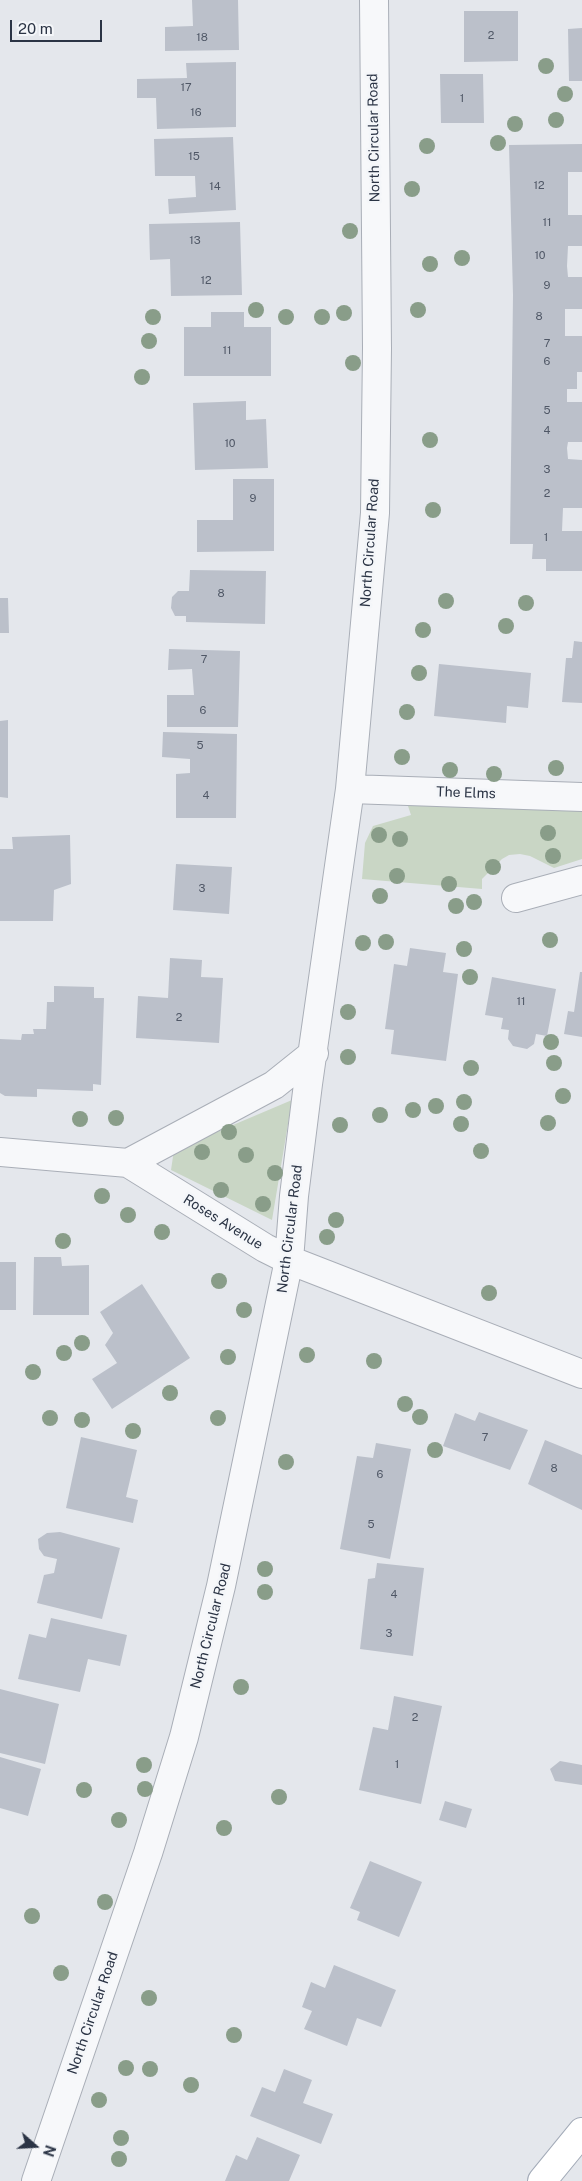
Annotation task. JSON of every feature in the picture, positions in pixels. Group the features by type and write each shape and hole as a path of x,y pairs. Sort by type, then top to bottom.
{"main road":[{"path":"542,2181 582,2132"}],"street":[{"name":"North Circular Road","path":"36,2181 148,1853 184,1737 224,1577 289,1260 294,1196 350,789 375,513 377,348 374,0"},
{"name":"The Elms","path":"350,789 582,796"},
{"path":"516,898 582,880"},
{"path":"128,1163 274,1085 314,1053"},
{"name":"Roses Avenue","path":"0,1152 128,1163 265,1248 289,1260 582,1374"}],"green space":[{"path":"407,803 582,811 582,859 554,868 530,856 520,854 509,855 502,859 482,879 482,889 362,879 365,843 373,826 411,815"},
{"path":"292,1100 272,1220 171,1170 174,1150"}],"building":[{"path":"192,0 238,0 239,50 165,51 165,27 193,26"},
{"path":"464,11 518,11 518,61 464,62"},
{"path":"582,28 582,81 569,81 568,29"},
{"path":"236,62 236,127 157,129 156,98 137,98 137,79 187,78 186,63"},
{"path":"440,74 483,74 484,123 441,123"},
{"path":"233,137 236,210 169,214 168,199 196,197 195,176 155,176 154,139"},
{"path":"582,144 582,172 568,172 568,215 582,215 582,246 568,246 567,266 568,277 582,277 582,309 565,309 565,336 582,336 582,372 577,372 577,389 567,389 567,402 582,402 582,442 568,442 567,448 568,459 582,460 582,508 563,508 562,531 582,531 582,571 546,571 546,559 532,559 533,544 510,544 513,295 509,145"},
{"path":"240,222 242,295 171,296 170,259 150,260 149,224"},
{"path":"211,312 244,312 244,327 271,327 271,376 184,376 184,327 211,327"},
{"path":"246,401 246,420 266,419 268,468 195,470 193,403"},
{"path":"233,479 274,479 274,551 197,552 197,520 233,520"},
{"path":"190,570 266,571 265,624 186,622 186,616 175,616 171,608 172,597 178,591 189,591"},
{"path":"0,598 8,598 9,633 0,633"},
{"path":"574,641 582,642 582,703 562,702 566,658 572,658"},
{"path":"169,649 240,651 238,727 167,727 167,695 194,695 192,669 168,670"},
{"path":"439,664 531,673 528,708 507,706 506,723 434,716"},
{"path":"8,720 8,798 0,797 0,721"},
{"path":"163,732 237,734 236,818 176,818 176,774 190,773 190,759 162,757"},
{"path":"70,835 71,884 54,890 53,921 0,921 0,849 13,849 12,837"},
{"path":"176,864 232,867 229,914 173,910"},
{"path":"410,948 446,953 443,972 458,974 446,1061 391,1054 394,1030 385,1029 394,964 407,966"},
{"path":"170,958 202,960 201,977 223,978 219,1043 136,1038 138,996 168,998"},
{"path":"580,972 582,972 582,1037 564,1034 568,1011 574,1012"},
{"path":"492,977 556,989 547,1036 536,1034 534,1044 527,1049 513,1046 508,1039 509,1030 501,1029 503,1018 485,1015"},
{"path":"54,986 94,987 94,998 104,998 101,1085 93,1084 93,1091 37,1089 37,1097 5,1096 0,1093 0,1039 21,1040 22,1034 34,1034 33,1029 46,1029 47,1002 54,1002"},
{"path":"34,1257 61,1257 62,1266 89,1265 89,1315 33,1315"},
{"path":"0,1262 16,1262 16,1310 0,1310"},
{"path":"142,1284 190,1358 112,1409 92,1379 117,1363 105,1345 113,1333 100,1312"},
{"path":"479,1412 528,1430 510,1470 443,1446 455,1413 475,1421"},
{"path":"81,1437 137,1450 126,1497 138,1500 133,1523 66,1508"},
{"path":"545,1440 582,1455 582,1510 528,1484"},
{"path":"376,1443 411,1449 390,1559 340,1549 357,1456 373,1458"},
{"path":"60,1532 120,1548 102,1619 37,1603 44,1575 54,1573 57,1559 44,1556 39,1549 38,1539 47,1533"},
{"path":"377,1563 424,1568 413,1656 360,1649 368,1579 375,1578"},
{"path":"51,1618 127,1635 120,1666 88,1659 80,1692 18,1679 29,1634 46,1638"},
{"path":"0,1689 59,1704 45,1764 0,1753"},
{"path":"394,1696 442,1706 421,1804 359,1790 373,1727 388,1730"},
{"path":"0,1757 41,1769 28,1816 0,1808"},
{"path":"560,1761 582,1765 582,1785 555,1781 550,1769"},
{"path":"445,1801 472,1809 466,1828 439,1820"},
{"path":"370,1861 422,1882 399,1937 357,1920 360,1912 350,1908"},
{"path":"334,1965 396,1990 381,2027 357,2018 347,2046 304,2029 312,2011 302,2007 311,1982 325,1988"},
{"path":"284,2069 312,2080 303,2103 333,2114 321,2144 250,2116 262,2087 275,2092"},
{"path":"257,2137 300,2155 289,2181 225,2181 236,2155 247,2160"}]}
